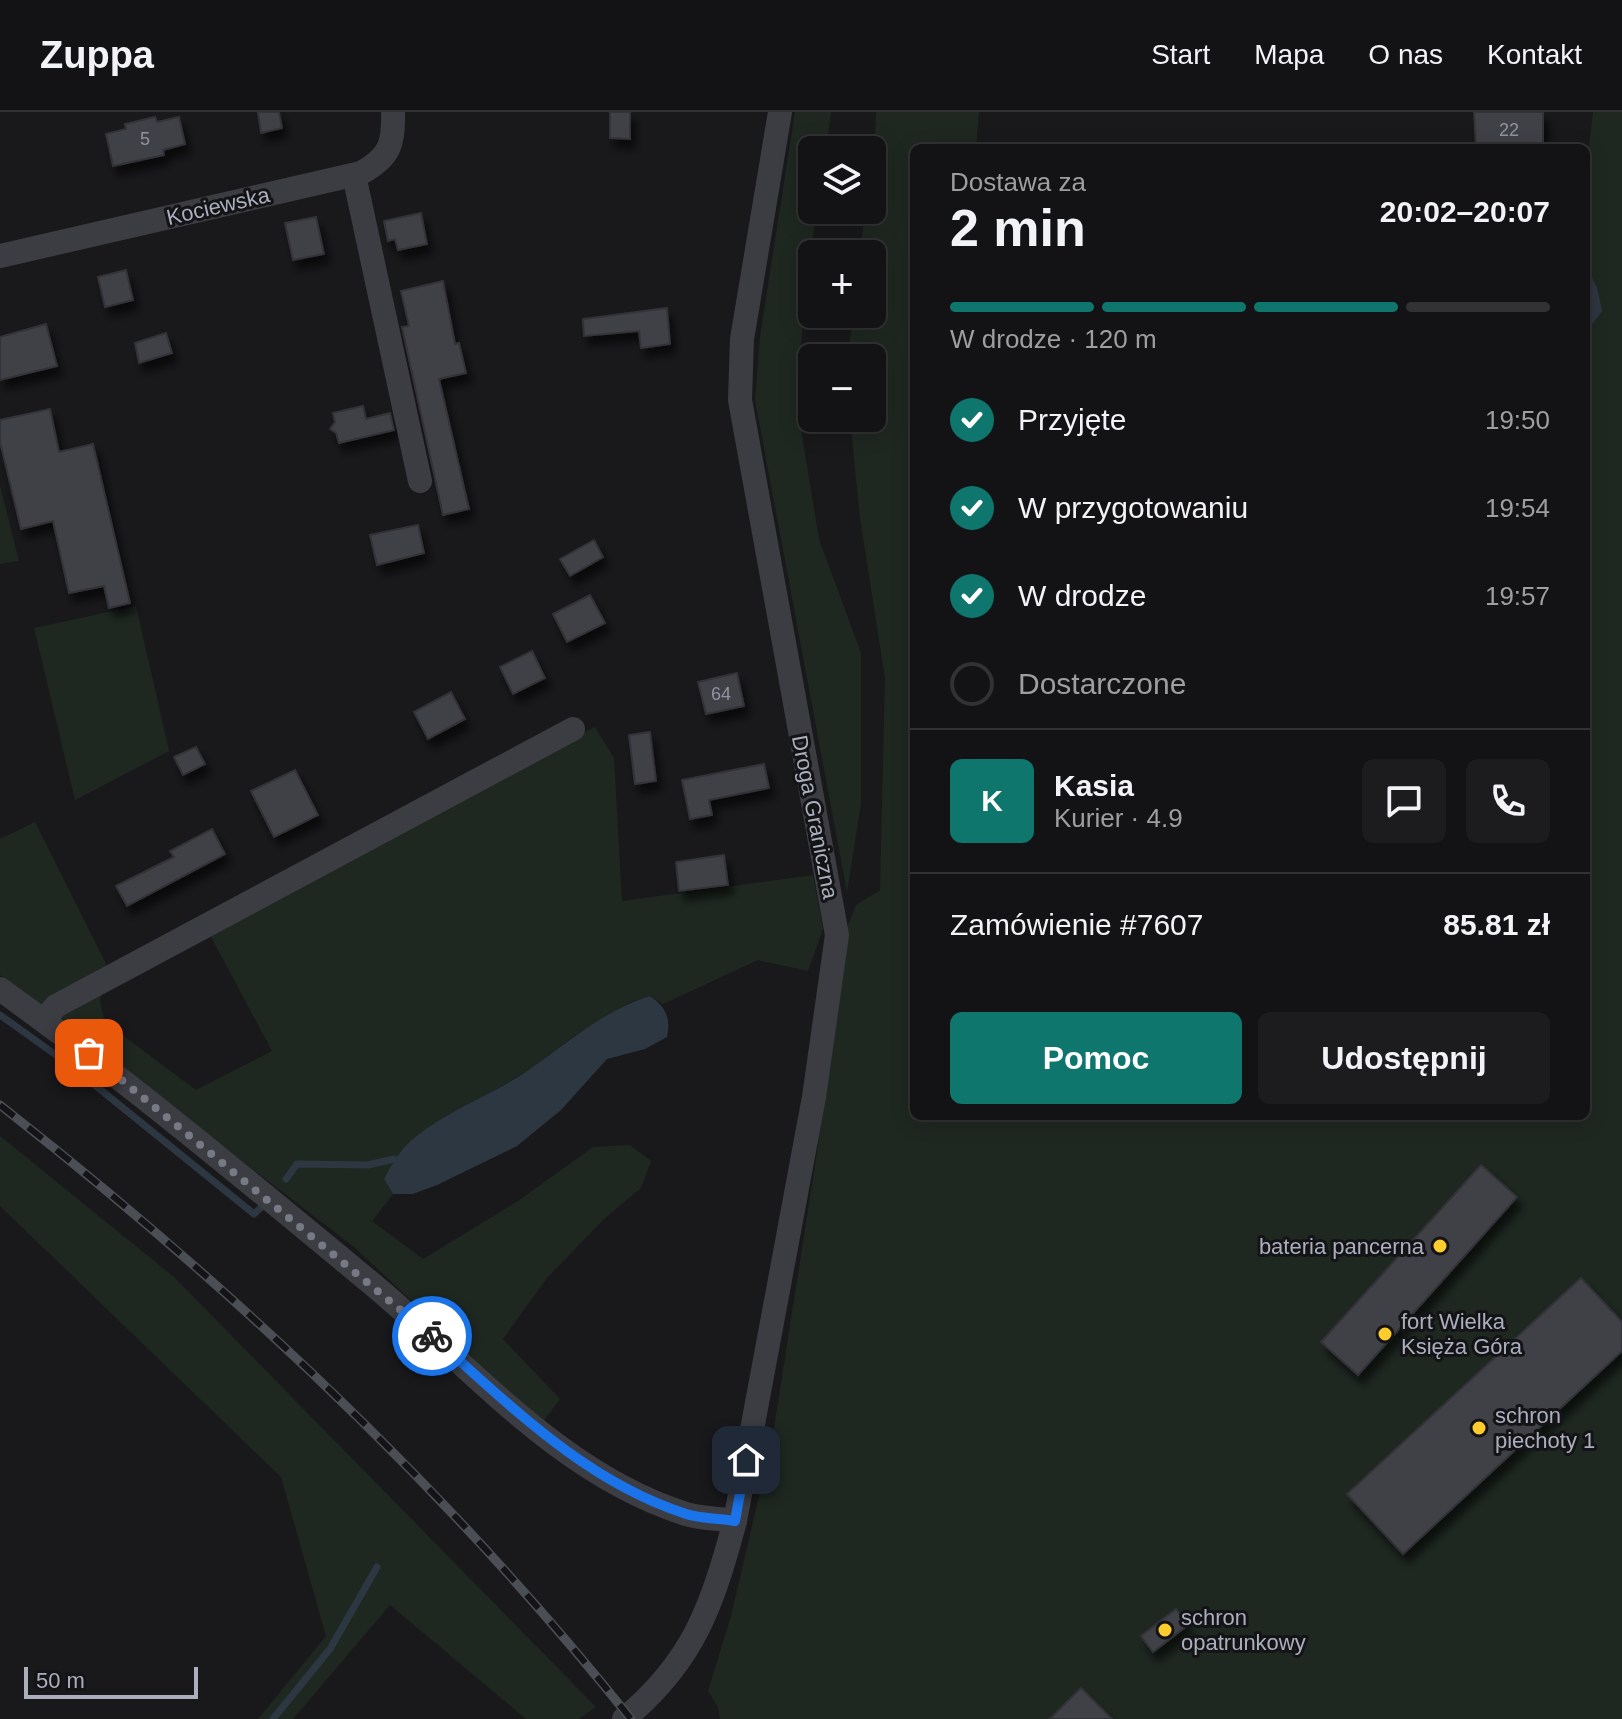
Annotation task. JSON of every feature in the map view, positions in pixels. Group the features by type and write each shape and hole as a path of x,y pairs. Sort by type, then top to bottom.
{"street":[{"name":"Kociewska","path":"0,256 354,175 379,163 388,153 392,144 393,112"},
{"name":"Droga Graniczna","path":"624,1719 671,1674 706,1617 735,1521 814,1097 837,935 740,400 742,339 780,112"},
{"path":"354,175 420,481"},
{"path":"44,1020 56,1006 573,729"},
{"path":"0,989 107,1066 362,1276 557,1446 602,1476 687,1514 735,1521"}],"shaded area":[{"path":"795,112 831,112 828,136 798,136 798,224 815,224 812,240 798,240 798,328 802,328 801,344 798,344 797,405 798,432 801,432 819,539 861,653 861,804 847,892 755,400 760,337"},
{"path":"876,112 979,112 976,144 910,144 910,1120 1590,1120 1589,144 1593,112 1622,112 1622,1719 720,1719 718,1707 708,1691 731,1616 772,1441 818,1146 835,1001 830,971 856,905 880,890 885,678 860,518 851,432 886,432 886,344 850,344 851,328 886,328 886,240 862,240 863,224 886,224 886,136 875,136"},
{"path":"0,486 19,561 0,564"},
{"path":"136,606 169,751 75,800 34,628"},
{"path":"595,727 614,758 622,901 813,875 823,929 808,971 758,960 663,1004 650,996 631,1002 574,1036 530,1069 413,1139 384,1179 393,1194 372,1221 423,1259 518,1201 593,1147 630,1145 651,1161 641,1188 604,1219 547,1278 503,1339 560,1399 542,1423 354,1247 0,975 0,839 35,822 106,964 100,1001 105,1022 196,1090 272,1051 208,931"},
{"path":"0,1136 174,1277 596,1707 579,1719 526,1719 390,1605 293,1719 258,1719 326,1636 281,1477 0,1206"}],"water":[{"path":"1590,275 1597,287 1602,311 1590,327"},
{"path":"650,996 666,1014 667,1037 645,1049 607,1059 561,1110 517,1146 437,1185 413,1194 393,1194 384,1179 413,1139 455,1111 516,1078 602,1018"}],"building":[{"path":"258,112 279,112 282,128 261,133"},
{"path":"610,112 630,112 630,139 610,138"},
{"path":"1474,112 1543,112 1543,144 1476,144"},
{"path":"155,117 157,122 179,117 185,144 163,150 164,155 113,166 106,134 126,129 125,124"},
{"path":"421,213 427,244 398,250 395,239 388,241 384,221"},
{"path":"316,217 324,254 293,260 285,223"},
{"path":"126,270 133,300 105,307 98,277"},
{"path":"443,281 455,344 459,343 466,373 439,379 469,509 443,515 402,327 409,326 401,291"},
{"path":"667,308 670,344 641,348 639,331 584,336 583,319"},
{"path":"46,324 57,366 0,380 0,337"},
{"path":"166,333 172,353 139,363 135,343"},
{"path":"363,406 366,419 390,413 394,430 339,443 336,433 330,429 335,422 333,413"},
{"path":"50,409 59,452 93,444 130,603 109,608 104,586 69,593 53,521 21,529 0,442 0,420"},
{"path":"418,525 424,553 377,565 370,535"},
{"path":"594,540 603,557 570,576 560,559"},
{"path":"590,595 605,623 567,642 553,614"},
{"path":"532,651 545,678 513,694 500,667"},
{"path":"737,673 744,706 706,714 698,682"},
{"path":"451,692 465,719 428,739 414,712"},
{"path":"650,732 656,781 635,784 629,735"},
{"path":"196,747 205,764 183,775 174,757"},
{"path":"764,764 769,788 709,800 712,815 690,819 682,780"},
{"path":"295,770 318,815 274,837 251,791"},
{"path":"212,829 225,854 127,906 116,886 174,857 170,851"},
{"path":"724,855 728,885 679,891 676,862"},
{"name":"bateria pancerna","path":"1481,1165 1517,1197 1358,1375 1321,1342"},
{"name":"schron piechoty 1","path":"1581,1278 1622,1322 1622,1351 1403,1554 1347,1494"},
{"name":"schron opatrunkowy","path":"1176,1609 1188,1625 1153,1652 1141,1636"},
{"path":"1081,1688 1112,1719 1050,1719"}],"waterway":[{"path":"0,1015 70,1065 254,1214 266,1203"},
{"path":"286,1179 297,1164 368,1165 394,1159"},
{"path":"273,1719 330,1649 377,1567"}],"railway":[{"path":"0,1105 170,1245 334,1394 488,1551 631,1719"}],"way so far":[{"path":"89,1053 432,1336"}],"place":[{"name":"bateria pancerna","path":"1440,1246"},
{"name":"fort Wielka Księża Góra","path":"1385,1334"},
{"name":"schron piechoty 1","path":"1479,1428"},
{"name":"schron opatrunkowy","path":"1165,1630"}],"route":[{"path":"432,1336 557,1446 602,1476 687,1514 735,1521 746,1460"}]}
